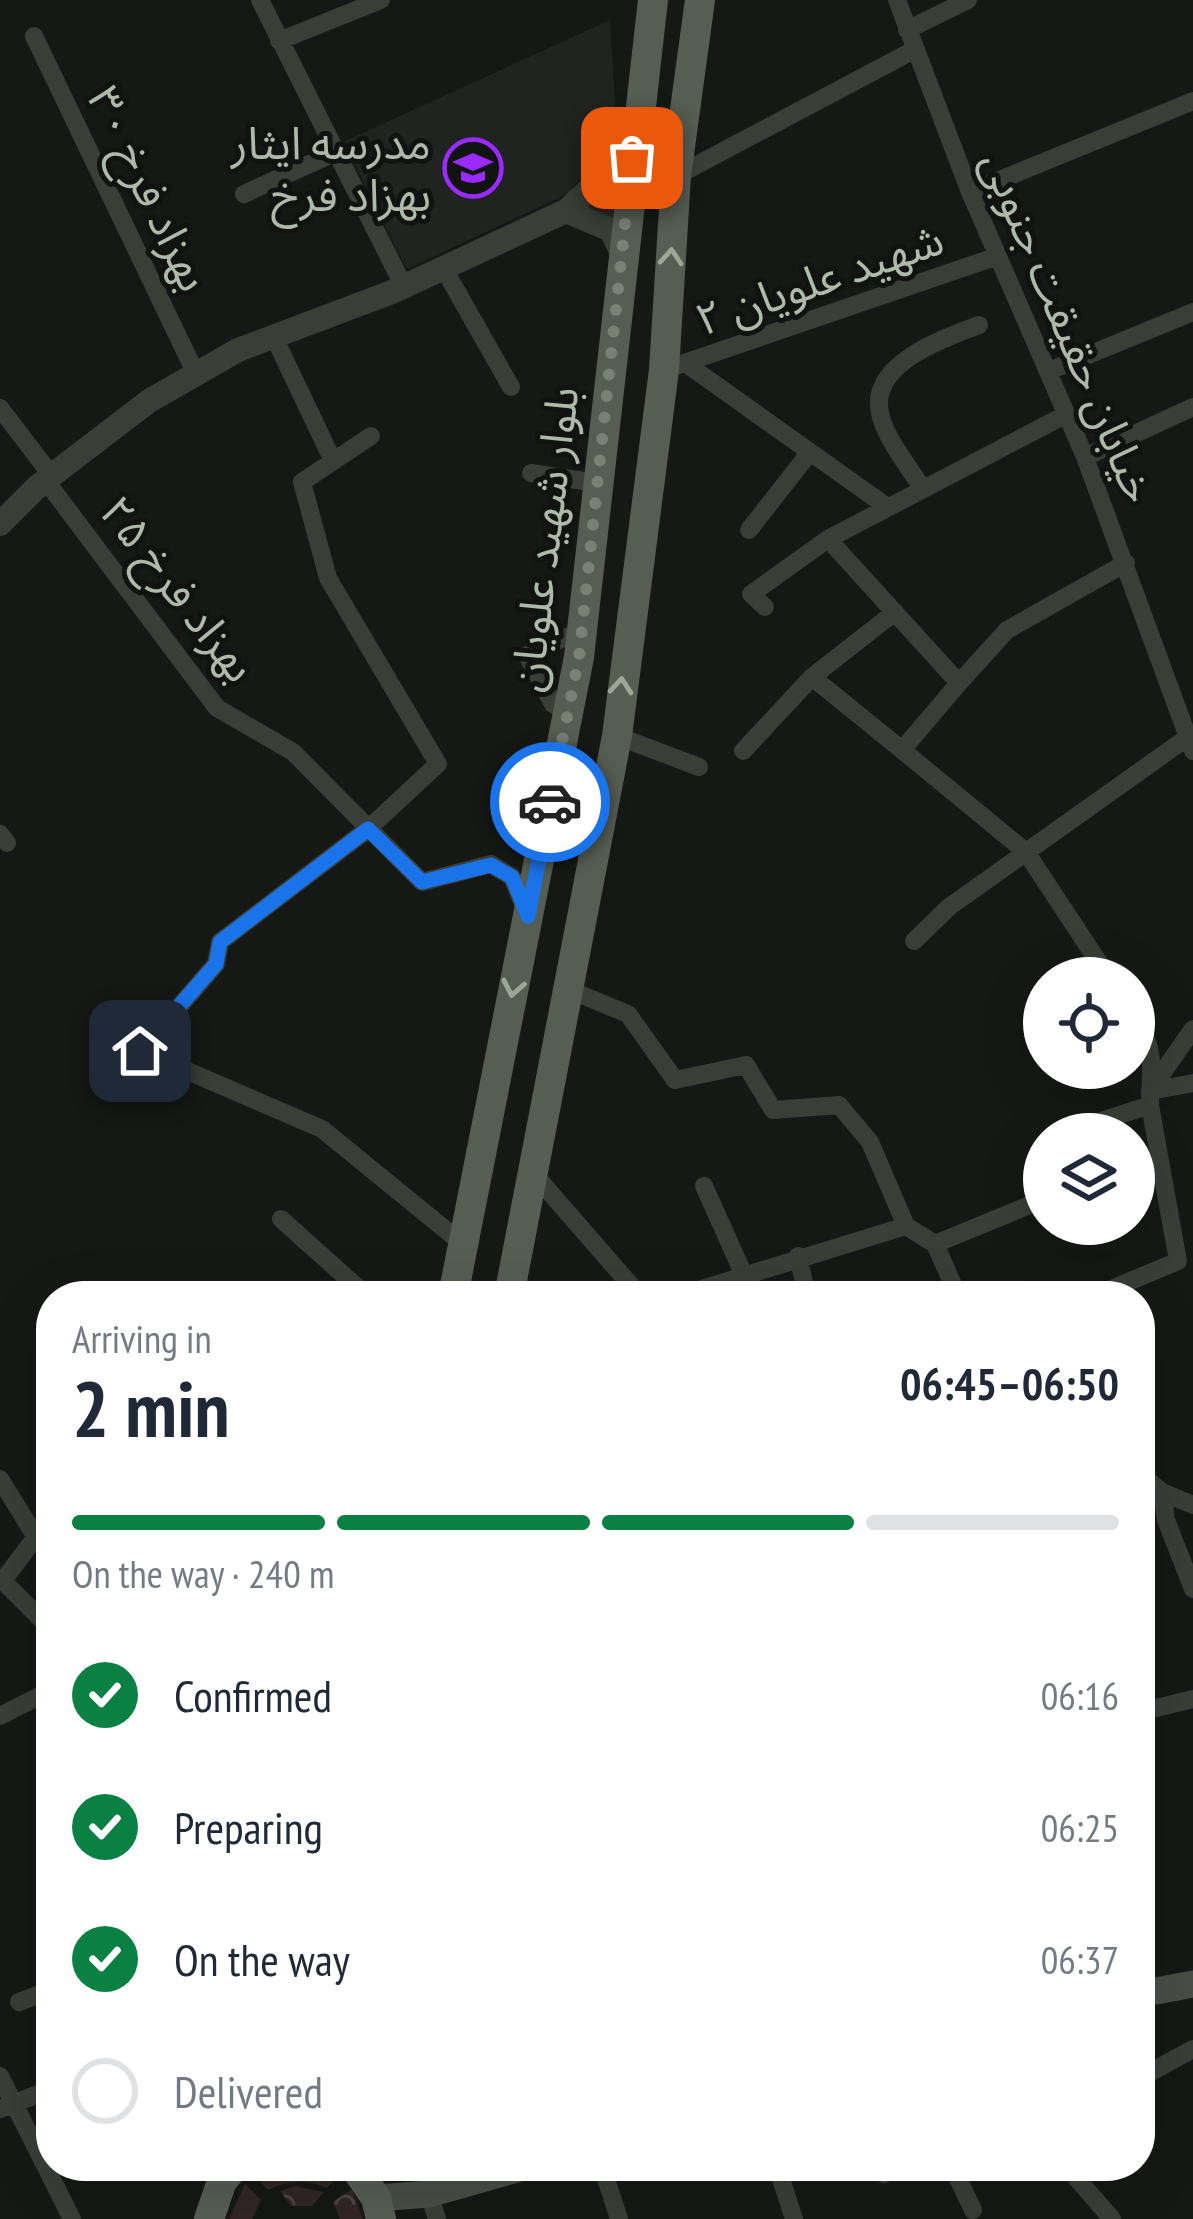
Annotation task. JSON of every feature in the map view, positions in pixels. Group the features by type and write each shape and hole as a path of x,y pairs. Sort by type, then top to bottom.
{"main road":[{"name":"بلوار شهید علویان","path":"456,1281 582,631 653,0"},
{"path":"511,1281 616,736 676,367 676,176 700,0"},
{"path":"485,1130 540,1138"},
{"path":"1155,1985 1193,1984"},
{"path":"209,2219 221,2181"},
{"path":"362,2181 378,2209 433,2206 491,2181"}],"street":[{"path":"260,0 404,287"},
{"path":"279,41 381,0"},
{"name":"خیابان حقیقت جنوبی","path":"897,0 970,192 1185,695 1191,744"},
{"path":"907,30 968,0"},
{"name":"بهزاد فرخ ۳۰","path":"34,36 196,374"},
{"path":"676,176 914,50"},
{"path":"970,192 1193,101"},
{"path":"0,524 49,478 149,401 196,374 274,337 404,287 566,211 598,182 635,134"},
{"path":"244,194 336,152"},
{"path":"566,211 611,230 622,253"},
{"name":"شهید علویان ۲","path":"676,367 998,256"},
{"path":"444,269 511,387"},
{"path":"1049,371 1193,312"},
{"path":"922,488 880,414 880,395 895,370 929,344 979,325"},
{"path":"274,337 333,461"},
{"path":"676,367 886,506"},
{"name":"بهزاد فرخ ۲۵","path":"0,408 217,708 293,752 422,882 491,865 512,877 528,916"},
{"path":"1085,457 1188,409 1193,433"},
{"path":"765,607 751,594 828,538 1067,414"},
{"path":"371,436 302,482 328,578 438,764 368,829 220,942 216,964 140,1051 322,1129 463,1244"},
{"path":"749,530 810,452"},
{"path":"531,473 597,483"},
{"path":"828,538 959,683"},
{"path":"902,750 1007,630 1126,563"},
{"path":"743,751 812,676 895,612"},
{"path":"549,644 582,631"},
{"path":"527,655 553,704 568,713"},
{"path":"812,676 1025,852 1095,957"},
{"path":"616,736 699,767"},
{"path":"914,941 949,907 1025,852 1191,744"},
{"path":"570,990 628,1014 675,1080 746,1065 772,1110 839,1105 869,1142 906,1226 934,1244 951,1281"},
{"path":"1152,1093 1193,1029"},
{"path":"1114,1113 1152,1093 1193,1083"},
{"path":"1131,1281 1178,1261 1158,1162 1152,1089"},
{"path":"534,1174 627,1281"},
{"path":"704,1186 743,1273"},
{"path":"1171,1209 1193,1202"},
{"path":"934,1244 1023,1208"},
{"path":"281,1219 350,1281"},
{"path":"726,1281 906,1226"},
{"path":"798,1256 804,1281"},
{"path":"0,1479 36,1537 2,1578 36,1613"},
{"path":"1155,1486 1193,1504"},
{"path":"1155,1496 1162,1492"},
{"path":"1162,1492 1166,1520 1193,1589"},
{"path":"0,1716 36,1698"},
{"path":"1155,1708 1193,1699"},
{"path":"19,2002 36,1996"},
{"path":"1155,2070 1193,2049"},
{"path":"0,2076 7,2106 36,2156"},
{"path":"7,2106 36,2095"},
{"path":"50,2181 72,2219"},
{"path":"607,2181 619,2219"},
{"path":"782,2181 794,2219"},
{"path":"959,2181 973,2210"},
{"path":"1079,2181 1112,2219"}],"shaded area":[{"name":"مدرسه ایثار بهزاد فرخ","path":"610,20 617,137 567,194 407,269 343,142"}],"green space":[{"path":"633,139 622,250 581,202"},
{"path":"260,2181 334,2181 327,2188 298,2182 268,2190"},
{"path":"245,2184 261,2200 252,2219 229,2219"},
{"path":"295,2186 324,2192 312,2206 291,2206 280,2191"},
{"path":"352,2189 363,2219 340,2219 333,2202"}],"way so far":[{"path":"550,802 579,657 632,158"}],"place":[{"name":"مدرسه ایثار بهزاد فرخ","path":"473,168"}],"route":[{"path":"140,1051 216,964 220,942 368,829 422,882 491,865 512,877 528,916 550,802"}]}
